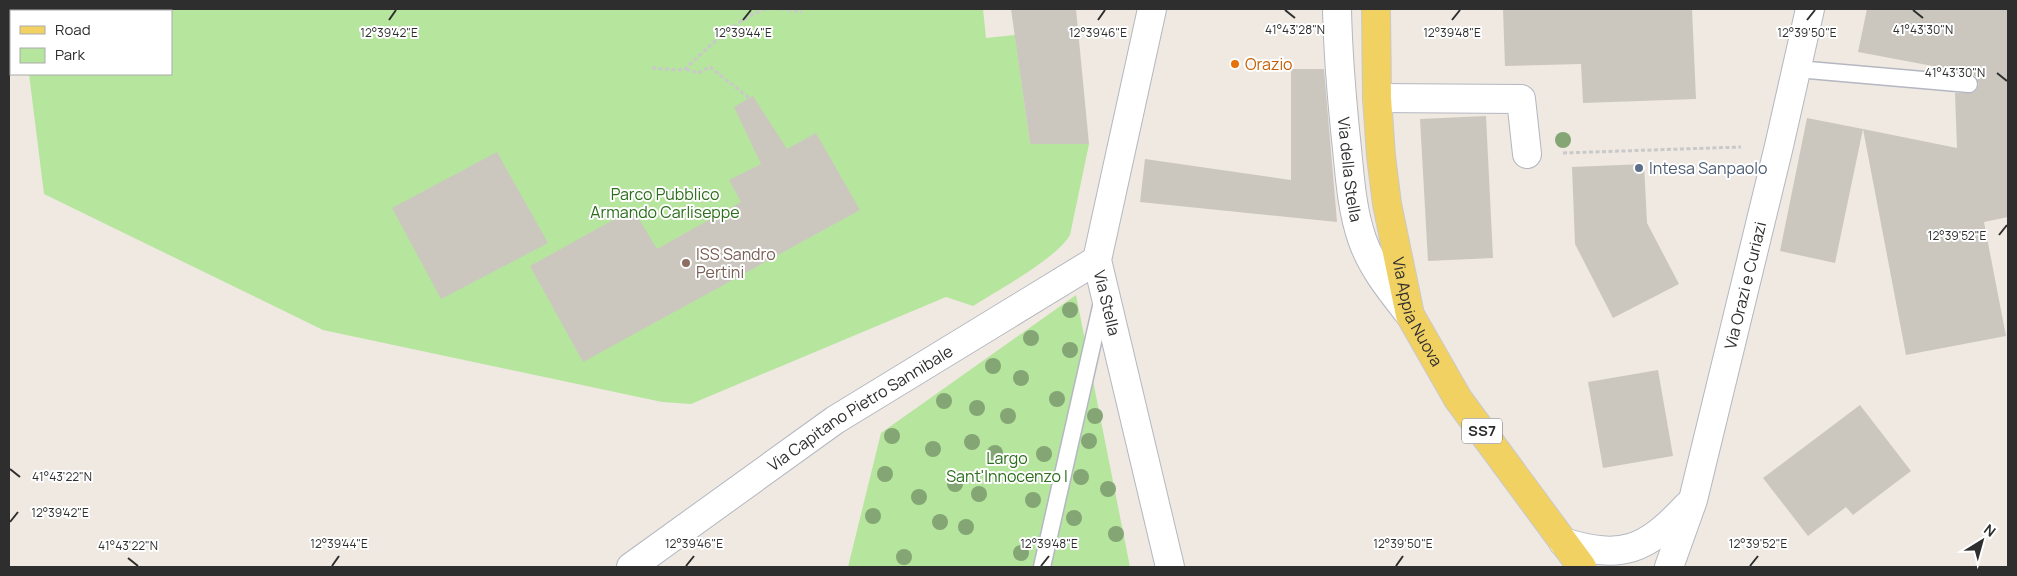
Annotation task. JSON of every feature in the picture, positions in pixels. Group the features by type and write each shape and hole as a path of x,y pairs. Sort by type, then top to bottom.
{"main road":[{"name":"Via Appia Nuova","path":"1376,9 1377,98 1380,148 1387,204 1410,315 1458,399 1582,567"}],"street":[{"name":"Via Stella","path":"1152,9 1097,260 1170,567"},
{"name":"Via della Stella","path":"1337,9 1338,67 1352,192 1358,223 1362,239 1376,270 1410,315"},
{"name":"Via Orazi e Curiazi","path":"1669,567 1693,500 1779,146 1810,9"},
{"path":"1377,98 1521,99 1527,154"},
{"name":"Via Capitano Pietro Sannibale","path":"631,567 835,420 1097,260"},
{"path":"1563,542 1603,551 1624,551 1642,544 1662,531 1693,500"}],"lane":[{"path":"1797,69 1969,84"},
{"path":"1042,567 1104,293"}],"path":[{"path":"685,69 708,47 750,16 767,9 802,12"},
{"path":"652,68 685,69 698,73 710,67 749,98"},
{"path":"1527,154 1779,146"}],"green space":[{"name":"Parco Pubblico Armando Carliseppe","path":"983,9 986,38 1015,35 1030,144 1089,144 1070,235 1063,245 1040,264 973,306 946,297 691,404 662,402 323,330 44,194 29,75 172,75 172,10 22,10"},
{"name":"Largo Sant'Innocenzo I","path":"1076,295 1130,567 848,567 881,433"}],"building":[{"path":"1011,9 1076,9 1089,144 1030,144"},
{"path":"1503,9 1692,9 1696,99 1583,103 1581,64 1505,66"},
{"path":"1867,9 2008,9 2008,217 1984,222 2006,336 1906,355 1863,129 1957,148 1955,93 1973,93 1979,84 1975,76 1970,74 1954,73 1954,70 1858,52"},
{"path":"1291,69 1324,69 1337,222 1140,202 1145,159 1291,180"},
{"path":"753,96 787,149 816,133 860,210 583,362 530,266 633,209 657,249 741,202 729,180 761,164 734,107"},
{"path":"1486,116 1493,258 1428,261 1420,119"},
{"path":"1807,118 1863,129 1835,263 1780,251"},
{"path":"497,152 548,243 441,299 392,208"},
{"path":"1644,164 1647,223 1679,284 1613,318 1575,244 1572,167"},
{"path":"1658,370 1673,456 1603,468 1588,382"},
{"path":"1860,405 1911,471 1853,515 1846,507 1808,536 1763,478"}],"place":[{"name":"Orazio","path":"1235,64"},
{"name":"Intesa Sanpaolo","path":"1639,168"},
{"name":"ISS Sandro Pertini","path":"686,263"}]}
